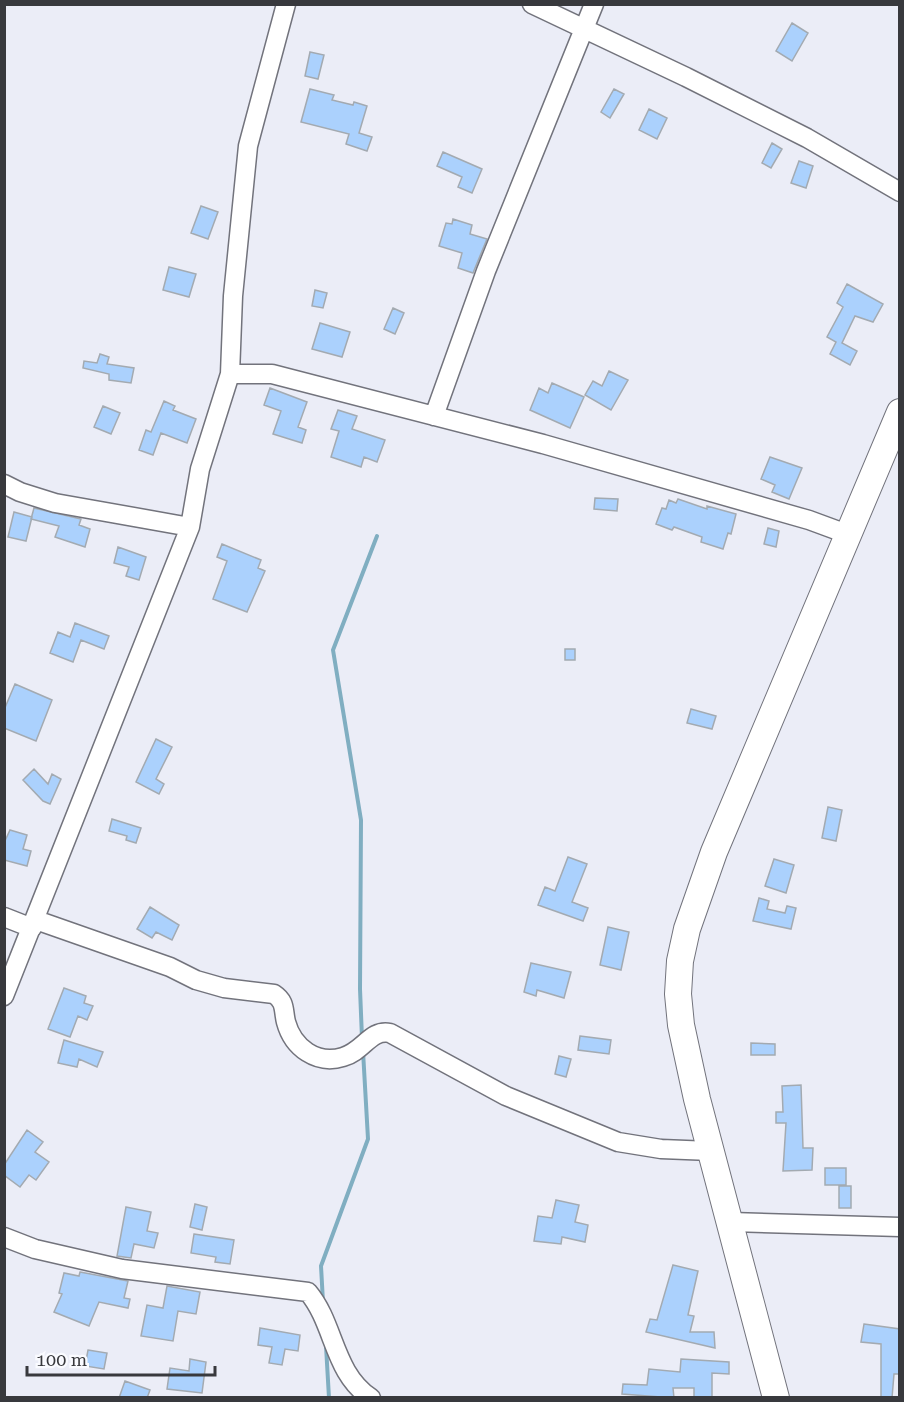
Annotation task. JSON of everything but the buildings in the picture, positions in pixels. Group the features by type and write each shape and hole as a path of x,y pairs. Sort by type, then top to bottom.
{"highway":[{"path":"776,1398 697,1099 681,1025 678,994 680,961 684,939 714,852 900,412"}],"street":[{"path":"4,996 190,527 200,469 230,374 233,296 248,147 286,4"},
{"path":"532,4 686,76 807,138 900,192"},
{"path":"434,416 486,271 594,4"},
{"path":"230,374 272,374 434,416 618,465 708,494 809,520 847,534"},
{"path":"4,484 20,492 55,503 190,527"},
{"path":"4,916 170,967 196,980 224,988 274,994 285,1007 286,1021 292,1036 309,1056 334,1059 356,1053 373,1035 390,1033 506,1096 618,1142 661,1149 711,1151"},
{"path":"731,1222 900,1227"},
{"path":"4,1237 35,1249 122,1269 308,1292 341,1363 352,1381 371,1398"}],"waterway":[{"path":"362,1038 361,820 333,650 377,536"},
{"path":"323,1302 321,1266 368,1139 363,1051"},
{"path":"326,1346 329,1398"}]}
